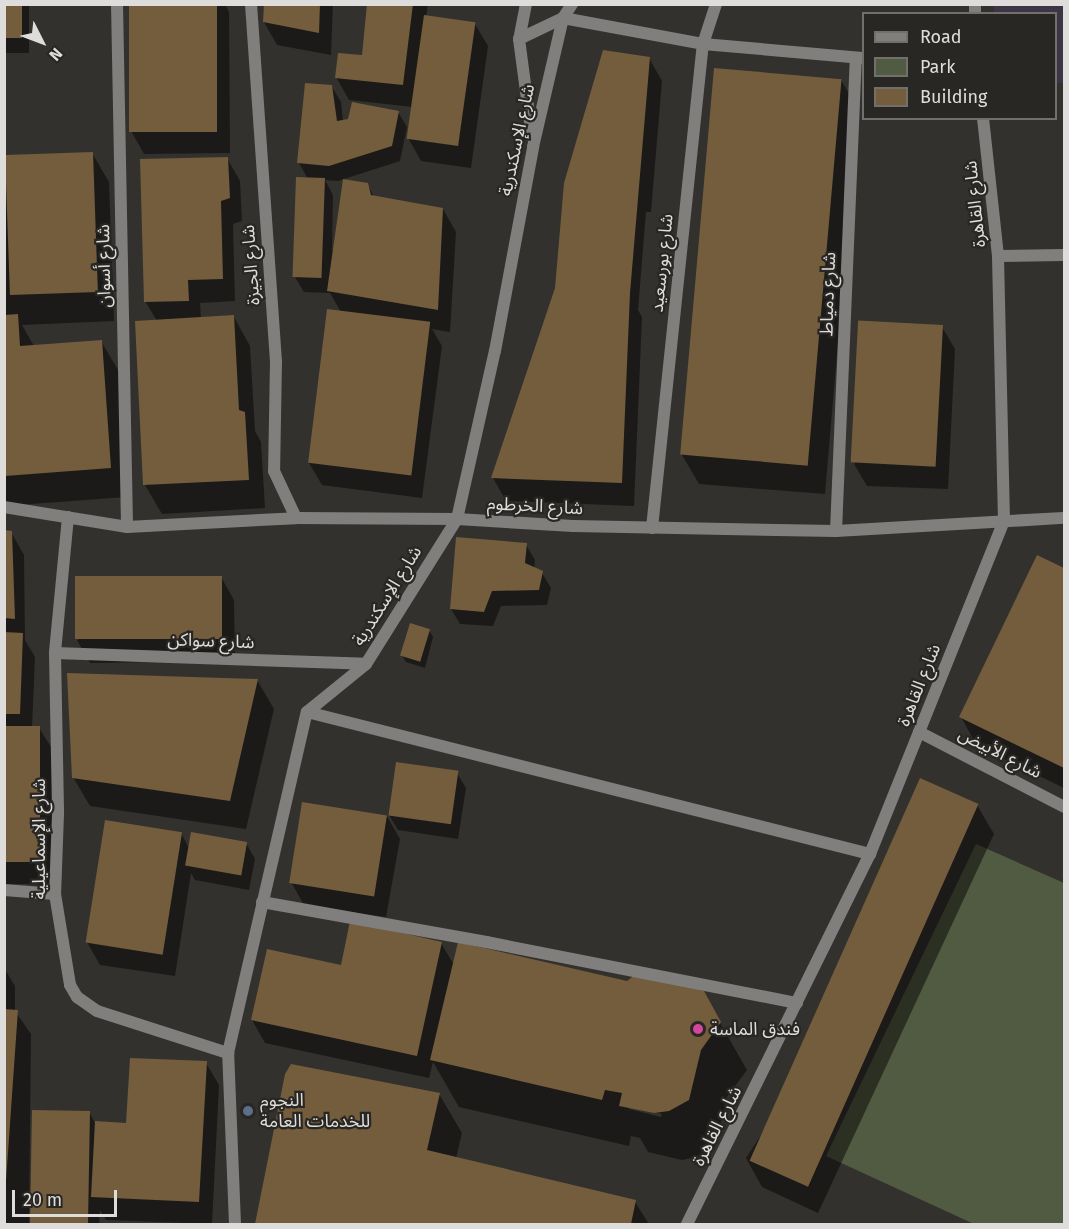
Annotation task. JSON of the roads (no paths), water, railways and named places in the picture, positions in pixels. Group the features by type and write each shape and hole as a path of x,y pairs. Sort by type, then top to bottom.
{"street":[{"name":"شارع أسوان","path":"117,4 127,527"},
{"name":"شارع الجيزة","path":"251,4 276,361 274,471 296,518"},
{"path":"526,4 519,39 533,147"},
{"name":"شارع الإسكندرية","path":"307,712 366,664 457,519 495,351 533,147 563,18 572,4"},
{"name":"شارع بورسعيد","path":"652,528 703,44 716,4"},
{"path":"519,39 563,18 703,44 860,58"},
{"name":"شارع دمياط","path":"836,531 860,58"},
{"name":"شارع القاهرة","path":"687,1224 870,854 1004,521 998,256 983,120"},
{"path":"998,256 1065,255"},
{"name":"شارع الخرطوم","path":"4,507 127,527 296,518 457,519 652,528 836,531 1065,518"},
{"name":"شارع الإسماعيلية","path":"68,517 55,653 58,814 54,894 70,985 77,997 97,1011 228,1053"},
{"name":"شارع سواكن","path":"55,653 366,664"},
{"path":"236,1224 228,1053 307,712 870,854"},
{"name":"شارع الأبيض","path":"919,732 1065,807"},
{"path":"4,890 54,894"},
{"path":"262,902 486,942 797,1003"}],"place":[{"name":"فندق الماسة","path":"698,1029"},
{"name":"النجوم للخدمات العامة","path":"248,1111"}]}
